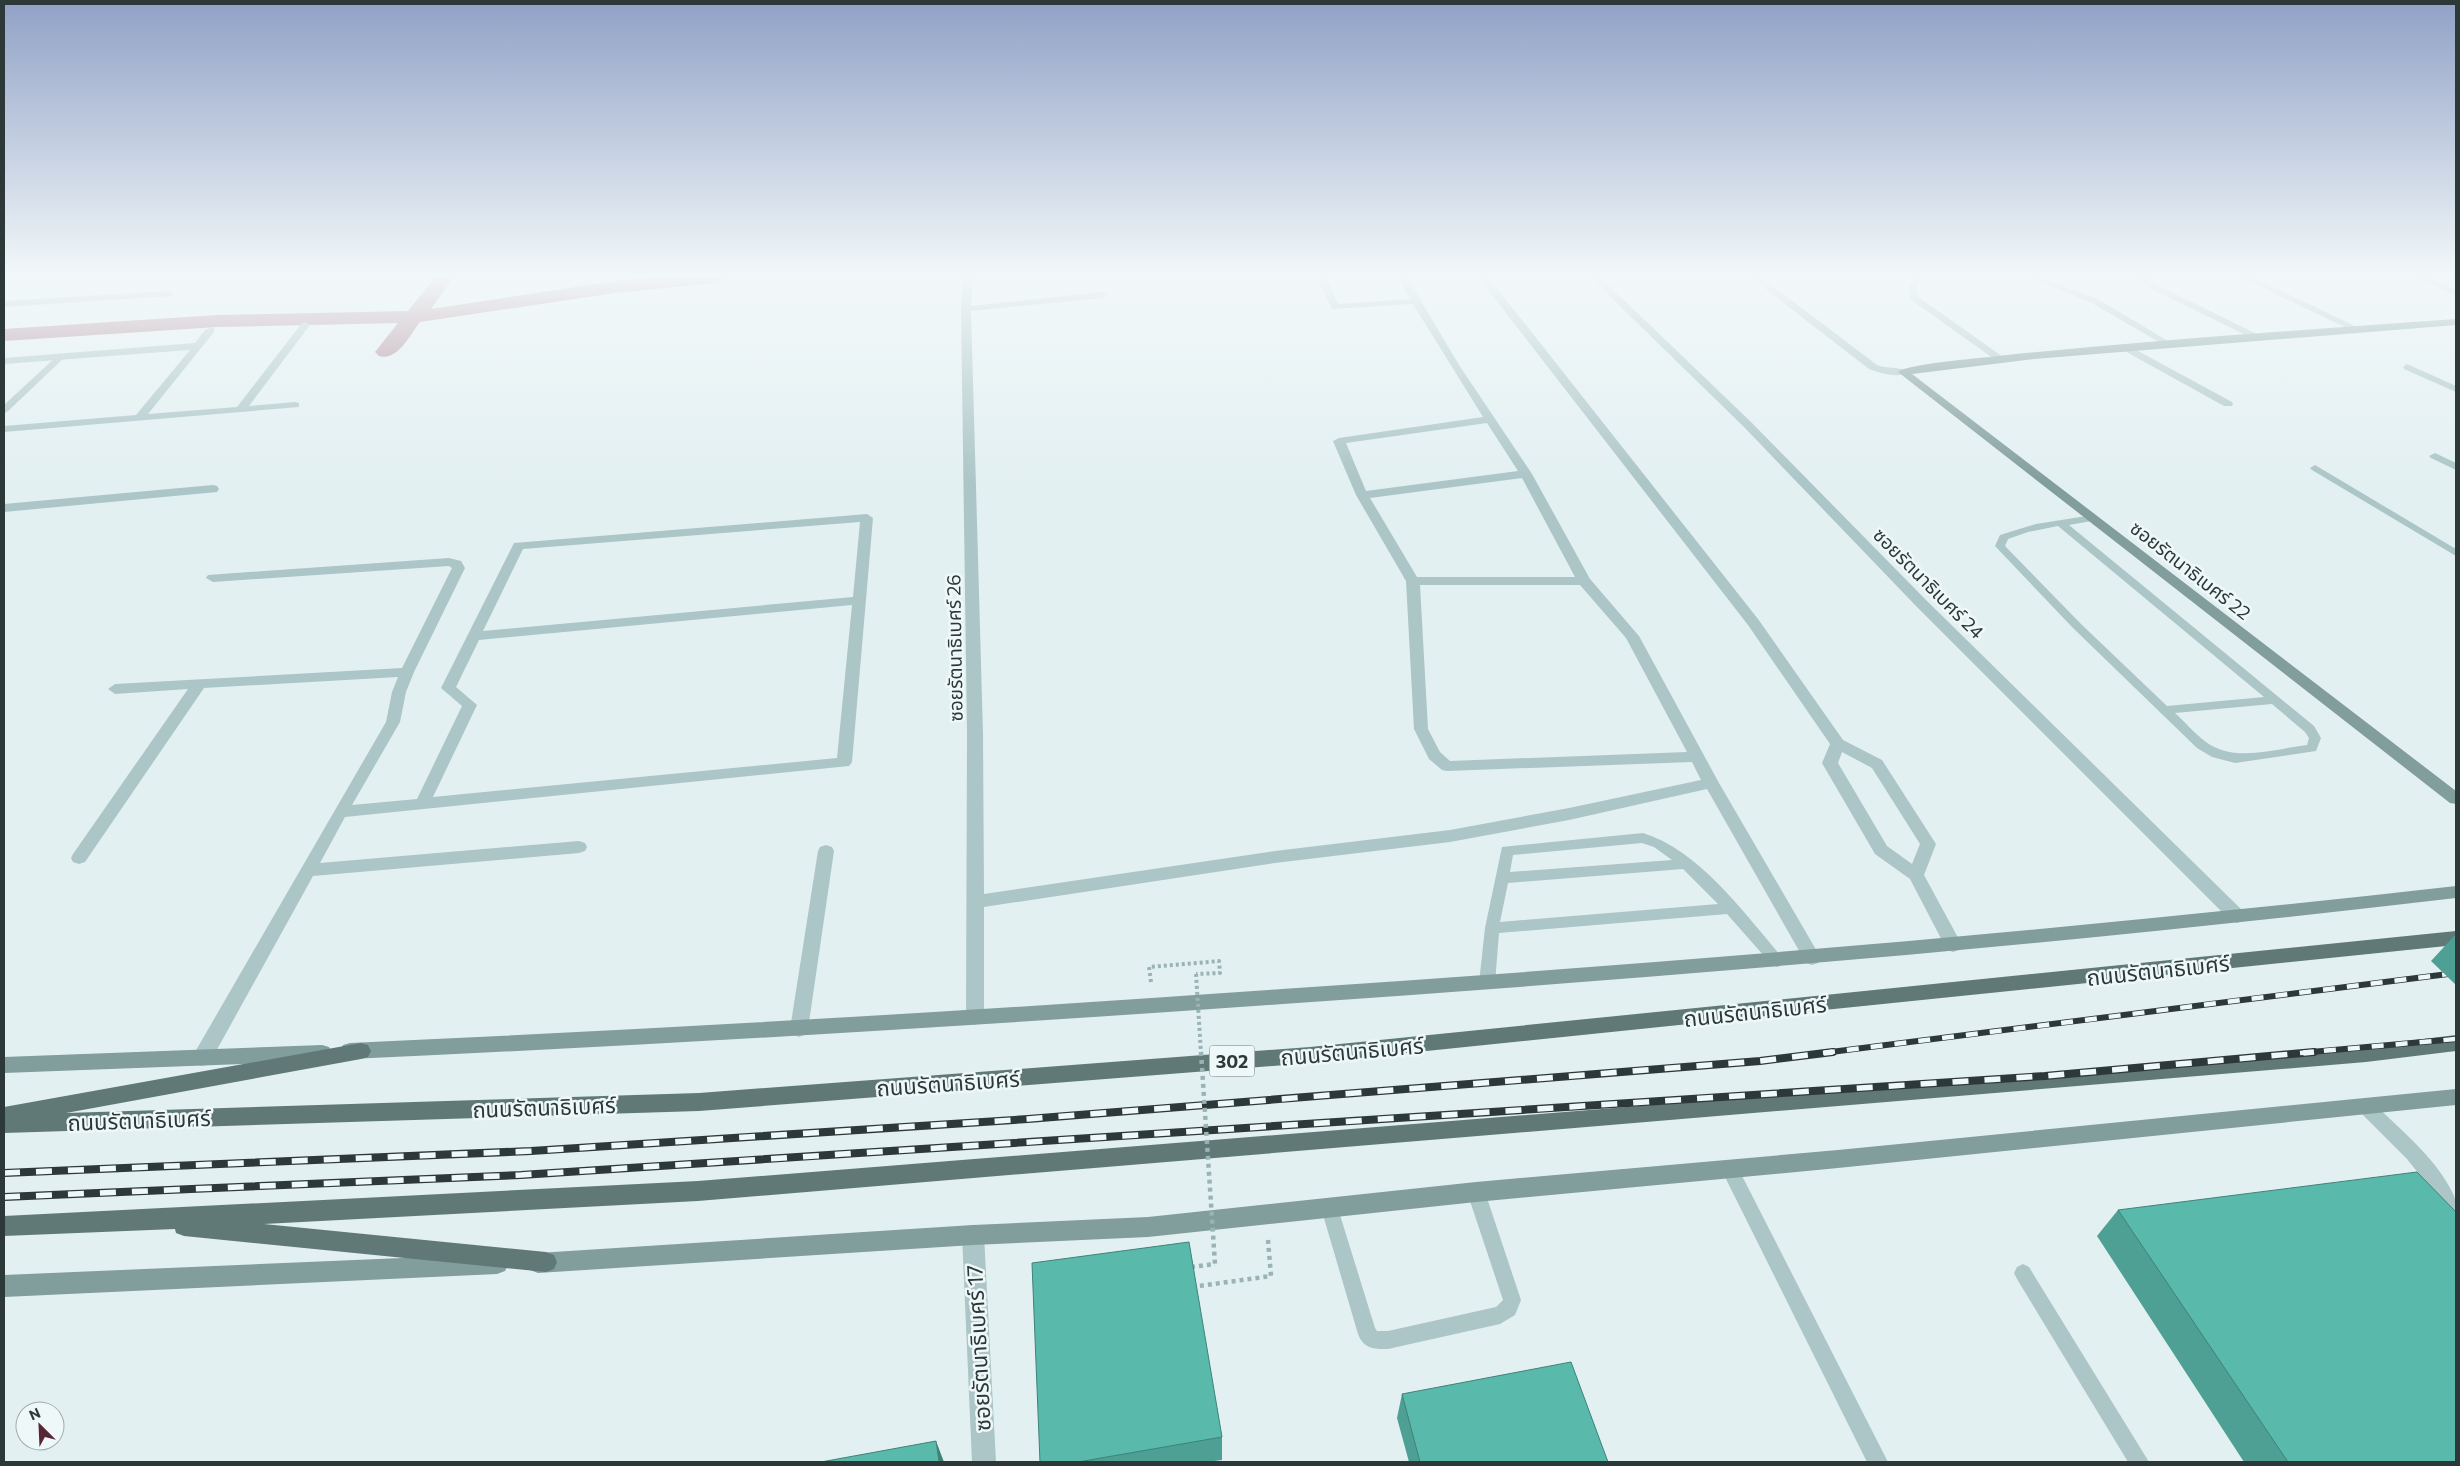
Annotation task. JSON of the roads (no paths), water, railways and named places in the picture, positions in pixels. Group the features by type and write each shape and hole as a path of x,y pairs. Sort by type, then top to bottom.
{"main road":[{"path":"1903,372 1957,363 2154,345"},
{"name":"ซอยรัตนาธิเบศร์ 22","path":"1903,372 2456,798"},
{"path":"4,1065 361,1051 799,1029 1487,983 1953,945 2456,892"},
{"name":"ถนนรัตนาธิเบศร์","path":"4,1124 699,1102 1310,1055 2456,938"},
{"path":"4,1226 136,1221 708,1190 1933,1091 2366,1054 2456,1043"},
{"path":"4,1116 361,1051"},
{"path":"4,1286 546,1262 973,1235 1148,1227 1476,1192 1730,1169 2456,1097"},
{"path":"136,1221 546,1262"}],"street":[{"path":"240,410 290,345"},
{"name":"ซอยรัตนาธิเบศร์ 26","path":"967,345 975,734 974,902 976,1018"},
{"path":"1444,345 1526,474 1584,581 1632,636 1711,783 1812,958"},
{"path":"1537,345 1753,622 1838,744 1877,764 1928,844 1916,875"},
{"name":"ซอยรัตนาธิเบศร์ 24","path":"1666,345 1748,425 1922,604 2238,916"},
{"path":"1845,345 1873,367 1883,371 1903,372"},
{"path":"139,418 197,346"},
{"path":"4,362 197,346"},
{"path":"2127,348 2228,404"},
{"path":"4,429 295,405"},
{"path":"1490,419 1339,441 1362,495 1413,580 1421,729 1434,755 1447,766 1697,757"},
{"path":"2435,456 2456,467"},
{"path":"1362,495 1526,474"},
{"path":"4,508 213,489"},
{"path":"340,812 422,804 844,762 867,518 518,546 448,688 470,704 422,804"},
{"path":"202,1058 340,812 394,722 399,692 407,672 458,568 456,564 448,562 213,578"},
{"path":"1413,580 1584,581"},
{"path":"474,636 859,600"},
{"path":"115,689 407,672"},
{"path":"79,858 200,683"},
{"path":"1838,744 1830,763 1848,796 1881,850 1916,875 1953,945"},
{"path":"974,902 1275,856 1450,836 1569,814 1711,783"},
{"path":"308,870 579,848"},
{"path":"799,1029 826,851"},
{"name":"ซอยรัตนาธิเบศร์ 17","path":"973,1235 984,1462"}],"lane":[{"path":"1981,345 2000,359"},
{"path":"4,410 61,357"},
{"path":"2408,367 2456,389"},
{"path":"2315,468 2456,553"},
{"path":"2061,524 2272,700 2310,729 2315,738 2312,748 2235,759 2216,754 2201,746 2077,626 2000,546 2004,537 2015,532 2093,518"},
{"path":"2164,710 2272,700"},
{"path":"1487,983 1492,928 1507,851 1643,838 1661,844 1686,864 1730,908 1777,960"},
{"path":"1502,878 1686,864"},
{"path":"1492,928 1730,908"},
{"path":"2366,1107 2413,1154 2437,1183 2456,1220"},
{"path":"1730,1169 1878,1462"},
{"path":"1330,1208 1367,1334 1373,1340 1388,1340 1500,1315 1508,1309 1512,1300 1476,1192"},
{"path":"2023,1273 2140,1462"}],"waterway":[{"path":"386,352 391,345"}],"railway":[{"path":"1823,1053 2456,973"},
{"path":"2300,1053 2456,1039"},
{"path":"4,1173 531,1151 1028,1119 1760,1061 1833,1052"},
{"path":"4,1197 521,1175 2045,1076 2314,1052"}]}
